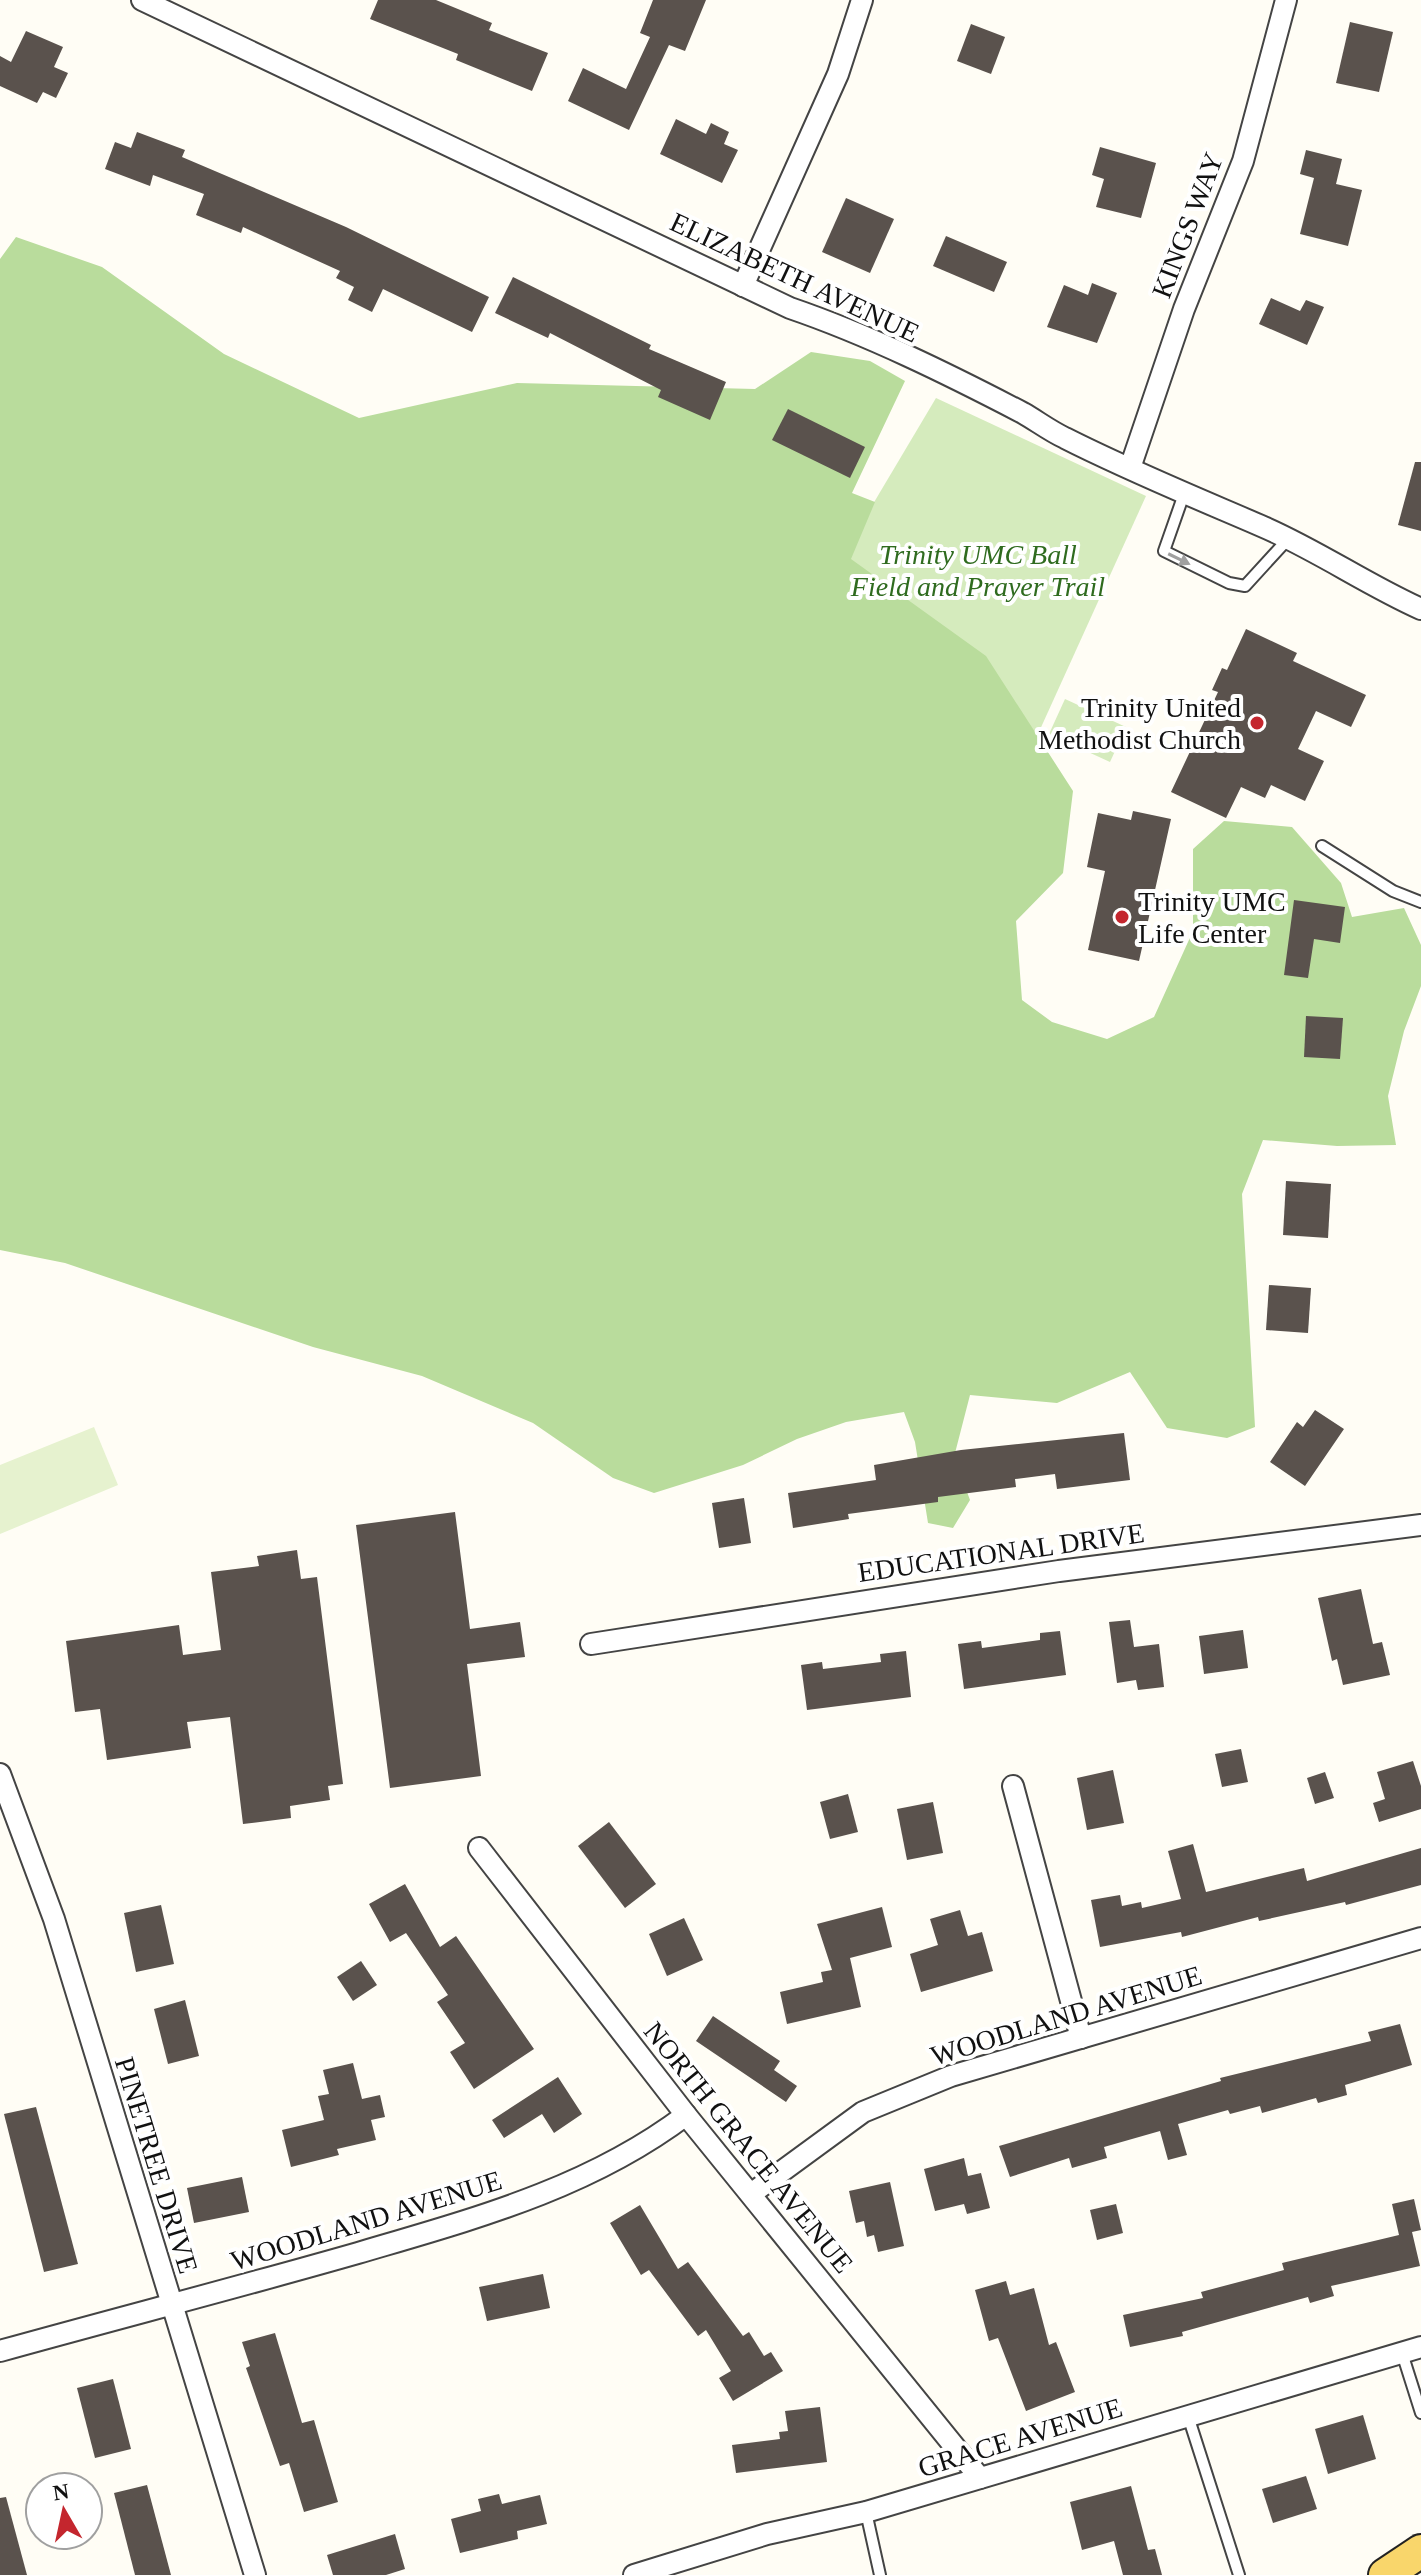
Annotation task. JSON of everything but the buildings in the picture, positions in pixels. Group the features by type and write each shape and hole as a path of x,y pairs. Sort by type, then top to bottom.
{"main road":[{"path":"1385,2575 1421,2551"}],"street":[{"name":"ELIZABETH AVENUE","path":"142,0 743,286 830,322 1184,494 1288,539 1334,561 1367,585 1421,609"},
{"path":"743,286 838,74 862,0"},
{"name":"KINGS WAY","path":"1130,468 1184,309 1243,161 1286,0"},
{"name":"EDUCATIONAL DRIVE","path":"591,1644 1073,1569 1421,1525"},
{"name":"PINETREE DRIVE","path":"0,1774 54,1919 170,2307 255,2575"},
{"path":"1013,1786 1081,2038"},
{"name":"NORTH GRACE AVENUE","path":"479,1848 686,2115 980,2478"},
{"name":"WOODLAND AVENUE","path":"751,2194 863,2112 951,2076 1421,1938"},
{"name":"WOODLAND AVENUE","path":"0,2351 170,2307 506,2209 618,2161 686,2115"},
{"name":"GRACE AVENUE","path":"634,2575 665,2570 767,2534 866,2512 1412,2350"}],"lane":[{"path":"1184,494 1164,551 1229,583 1245,586 1288,539"},
{"path":"1322,846 1393,891 1421,902"},
{"path":"1412,2350 1421,2413"},
{"path":"1188,2416 1239,2575"},
{"path":"866,2512 880,2575"}],"green space":[{"path":"16,237 102,267 224,354 359,418 517,383 755,389 811,352 870,361 905,381 852,493 875,502 851,559 986,656 1073,791 1063,873 1016,921 1022,1000 1052,1022 1107,1039 1154,1017 1193,931 1193,849 1224,821 1292,827 1341,883 1352,917 1404,908 1421,945 1421,986 1404,1031 1388,1096 1396,1145 1337,1146 1263,1140 1242,1194 1255,1427 1227,1438 1167,1428 1130,1372 1057,1403 970,1395 954,1457 970,1500 953,1528 928,1523 915,1442 904,1412 846,1422 797,1439 743,1465 654,1493 613,1478 533,1423 422,1376 313,1347 65,1263 0,1250 0,259"},
{"name":"Trinity UMC Ball Field and Prayer Trail","path":"936,398 1146,496 1033,745 807,615"},
{"path":"1065,699 1126,727 1110,762 1049,734"},
{"path":"94,1427 118,1485 0,1534 0,1465"}],"place":[{"name":"Trinity United Methodist Church","path":"1257,723"},
{"name":"Trinity UMC Life Center","path":"1122,917"}]}
